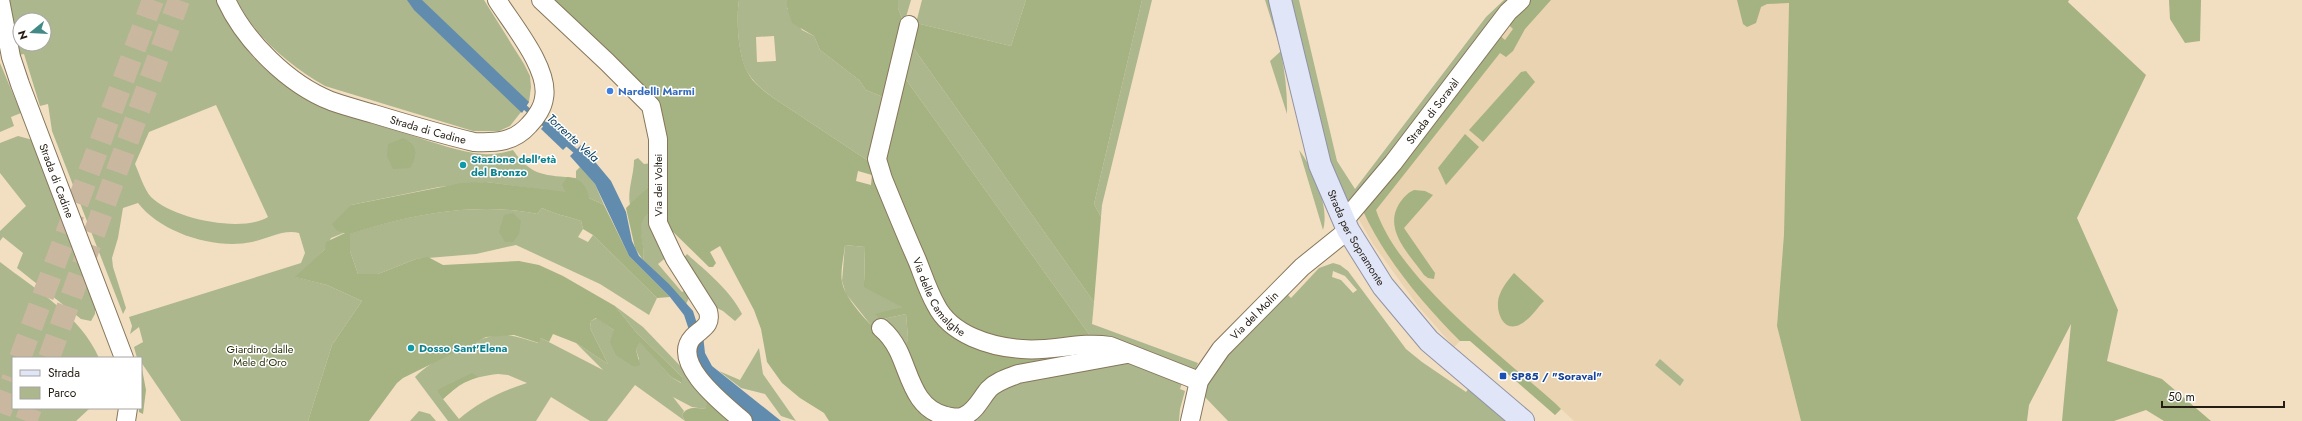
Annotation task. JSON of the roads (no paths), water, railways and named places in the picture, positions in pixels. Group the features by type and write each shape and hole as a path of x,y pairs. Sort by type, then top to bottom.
{"main road":[{"name":"Strada per Sopramonte","path":"1280,0 1320,165 1346,226 1383,286 1429,341 1523,421"}],"street":[{"name":"Strada di Cadine","path":"0,0 5,57 124,357"},
{"name":"Strada di Cadine","path":"226,0 233,15 250,39 271,60 300,84 330,101 474,142 497,144 510,139 524,130 536,117 545,91 540,71 497,0"},
{"name":"Via dei Voltei","path":"541,0 651,106 658,139 658,223 675,259 708,311 709,322 697,334 686,352 695,372 709,392 743,421"},
{"name":"Strada di Soravàl","path":"1346,226 1508,12 1521,0"},
{"name":"Via delle Camalghe","path":"909,25 877,159 883,179 936,307 953,326 969,336 989,343 1022,349 1052,349 1095,344 1110,346 1199,381"},
{"name":"Via del Molin","path":"1190,421 1199,381 1221,349 1302,267 1346,226"},
{"path":"882,328 898,350 909,381 918,396 931,410 941,415 955,418 964,417 972,411 990,388 1007,378 1018,374 1128,354"},
{"path":"126,421 128,409"}],"water":[{"path":"407,0 422,0 529,102 522,113 414,10"},
{"path":"549,119 554,120 574,139 563,150 541,129"},
{"path":"581,145 611,181 626,212 632,241 639,256 669,284 693,311 698,327 690,333 684,315 670,297 629,256 595,184 570,156"},
{"path":"703,335 705,353 712,366 781,421 750,421 700,372 694,349"}],"waterway":[{"name":"Torrente Vela","path":"521,104 550,129"},
{"name":"Torrente Vela","path":"564,141 580,155"}],"tunnel":[{"path":"20,357 153,0"},
{"path":"49,357 179,0"},
{"path":"0,413 12,381"},
{"path":"26,421 31,409"}],"place":[{"name":"Nardelli Marmi","path":"610,91"},
{"name":"Stazione dell'età del Bronzo","path":"463,165"},
{"name":"Dosso Sant'Elena","path":"411,348"},
{"name":"SP85 / \"Soraval\"","path":"1503,376"}],"park label":[{"name":"Giardino dalle Mele d'Oro","path":"260,355"}]}
